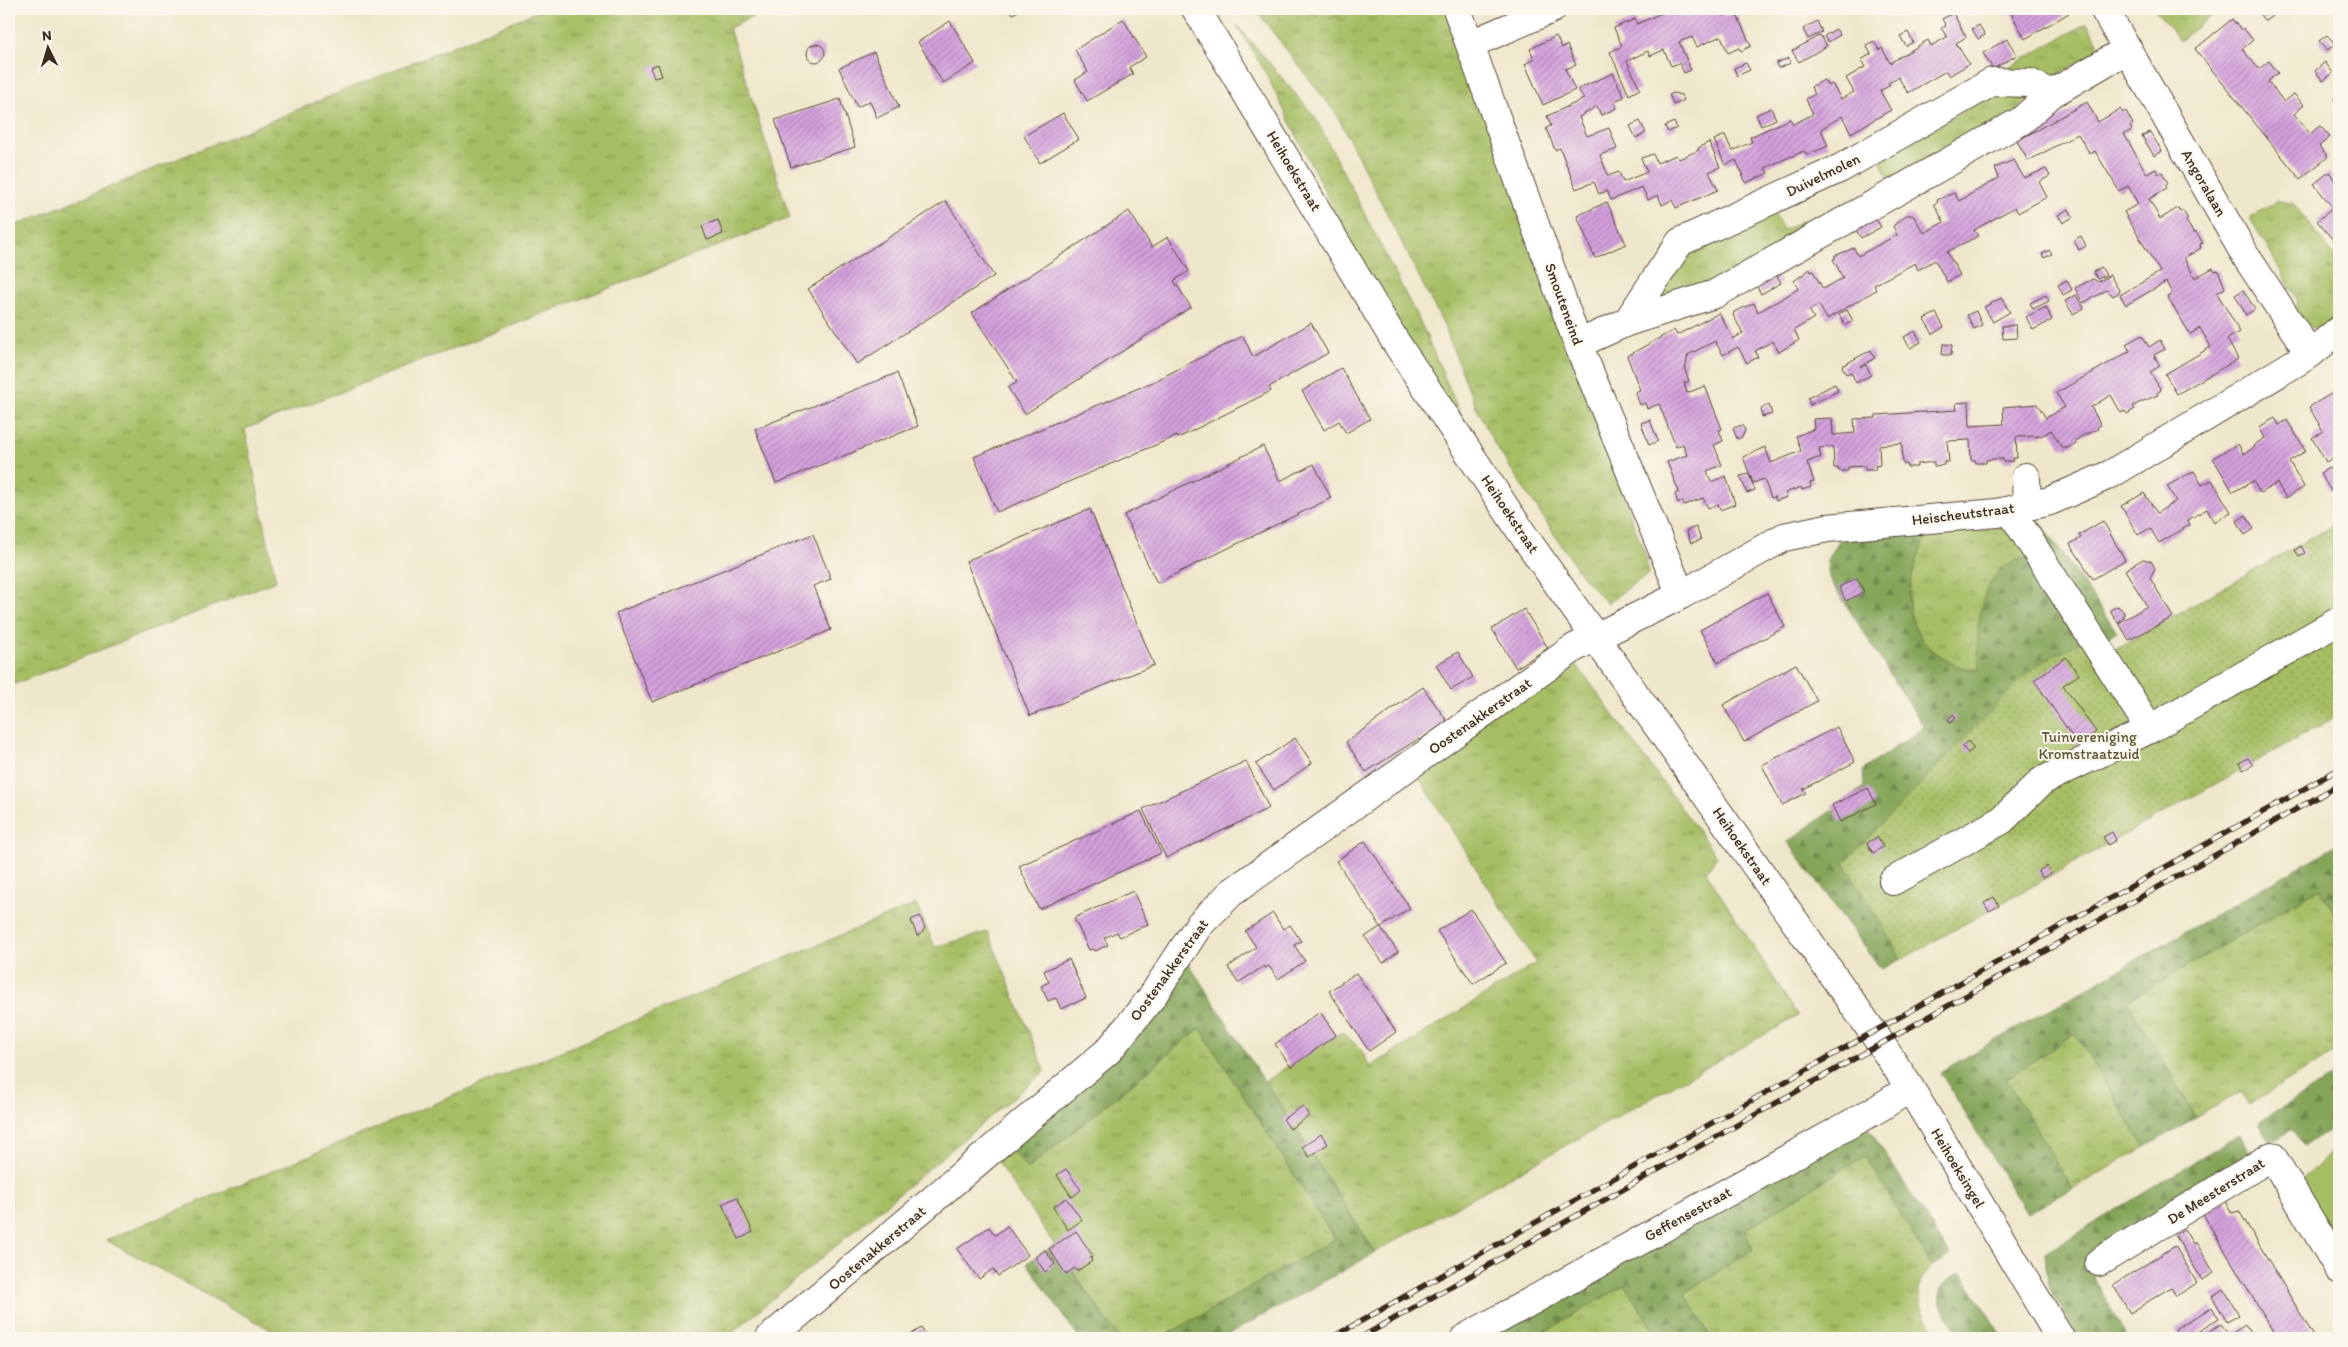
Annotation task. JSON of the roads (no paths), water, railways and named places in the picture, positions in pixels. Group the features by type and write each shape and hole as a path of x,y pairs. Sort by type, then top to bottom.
{"street":[{"name":"Heihoekstraat","path":"1196,9 1395,340 1522,533 1851,1000"},
{"name":"Smouteneind","path":"1456,9 1471,44 1578,344 1681,595"},
{"path":"1471,44 1552,9"},
{"name":"Angoralaan","path":"2104,9 2247,258 2310,354"},
{"path":"1578,344 1627,322 1714,294 2021,121 2051,94 2128,49"},
{"name":"Duivelmolen","path":"1627,322 1680,242 1841,168 1992,82 2030,84 2051,94"},
{"name":"Heischeutstraat","path":"1596,638 1681,595 1784,537 1827,528 1997,513 2050,501 2111,474 2310,354 2339,330"},
{"path":"2026,477 2019,508 2150,729"},
{"path":"1892,881 2002,820 2042,781 2150,729 2339,621"},
{"name":"Oostenakkerstraat","path":"770,1338 1108,1050 1151,998 1199,925 1231,893 1574,648 1596,638"},
{"name":"Heihoeksingel","path":"1851,1000 1910,1088 2060,1338"},
{"name":"Geffensestraat","path":"1465,1338 1879,1108 1910,1088"},
{"name":"De Meesterstraat","path":"2099,1262 2272,1156 2339,1269"}],"railway":[{"path":"1331,1338 2339,769"},
{"path":"1360,1338 2339,785"}],"park label":[{"name":"Tuinvereniging Kromstraatzuid","path":"2089,746"}]}
